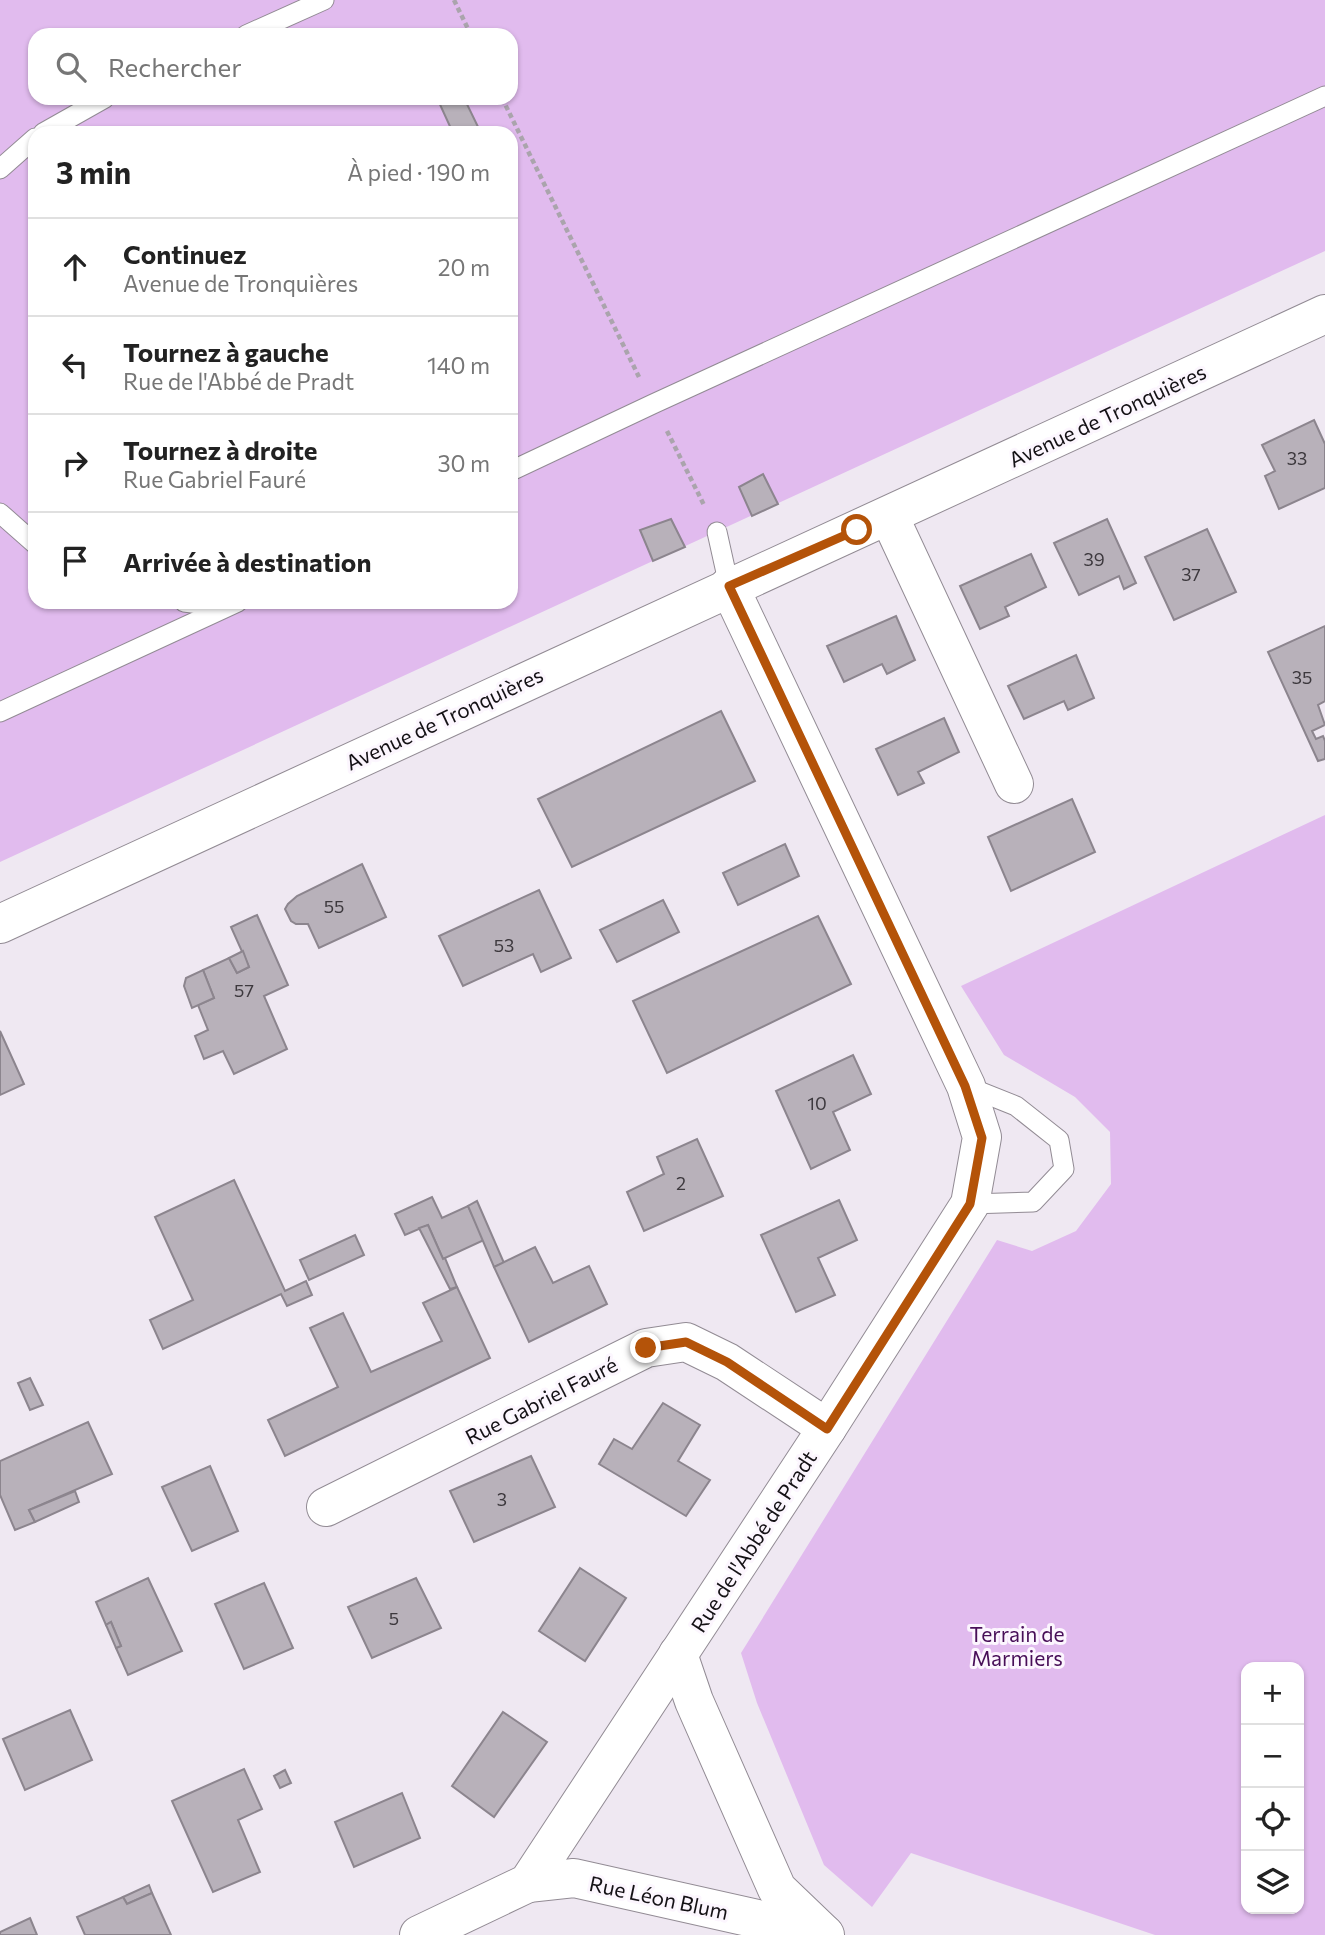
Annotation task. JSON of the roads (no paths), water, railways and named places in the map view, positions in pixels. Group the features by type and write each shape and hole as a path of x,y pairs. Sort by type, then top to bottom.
{"street":[{"name":"Avenue de Tronquières","path":"0,924 729,586 889,516 1325,314"},
{"path":"889,516 1014,784"},
{"name":"Rue de l'Abbé de Pradt","path":"528,1882 827,1429 970,1204 982,1138 965,1086 729,586"},
{"name":"Rue Gabriel Fauré","path":"326,1507 646,1348 686,1342 727,1362 827,1429"},
{"path":"678,1654 694,1700 777,1889 827,1935"},
{"name":"Rue Léon Blum","path":"528,1882 574,1878 827,1935"},
{"path":"419,1935 528,1882"}],"lane":[{"path":"262,28 324,0"},
{"path":"518,468 1325,96"},
{"path":"55,126 93,105"},
{"path":"0,169 28,144"},
{"path":"0,513 28,538"},
{"path":"718,532 729,586"},
{"path":"0,712 223,609"},
{"path":"965,1086 1016,1106 1059,1140 1064,1169 1033,1202 970,1204"}],"park label":[{"name":"Terrain de Marmiers","path":"1017,1645"}]}
